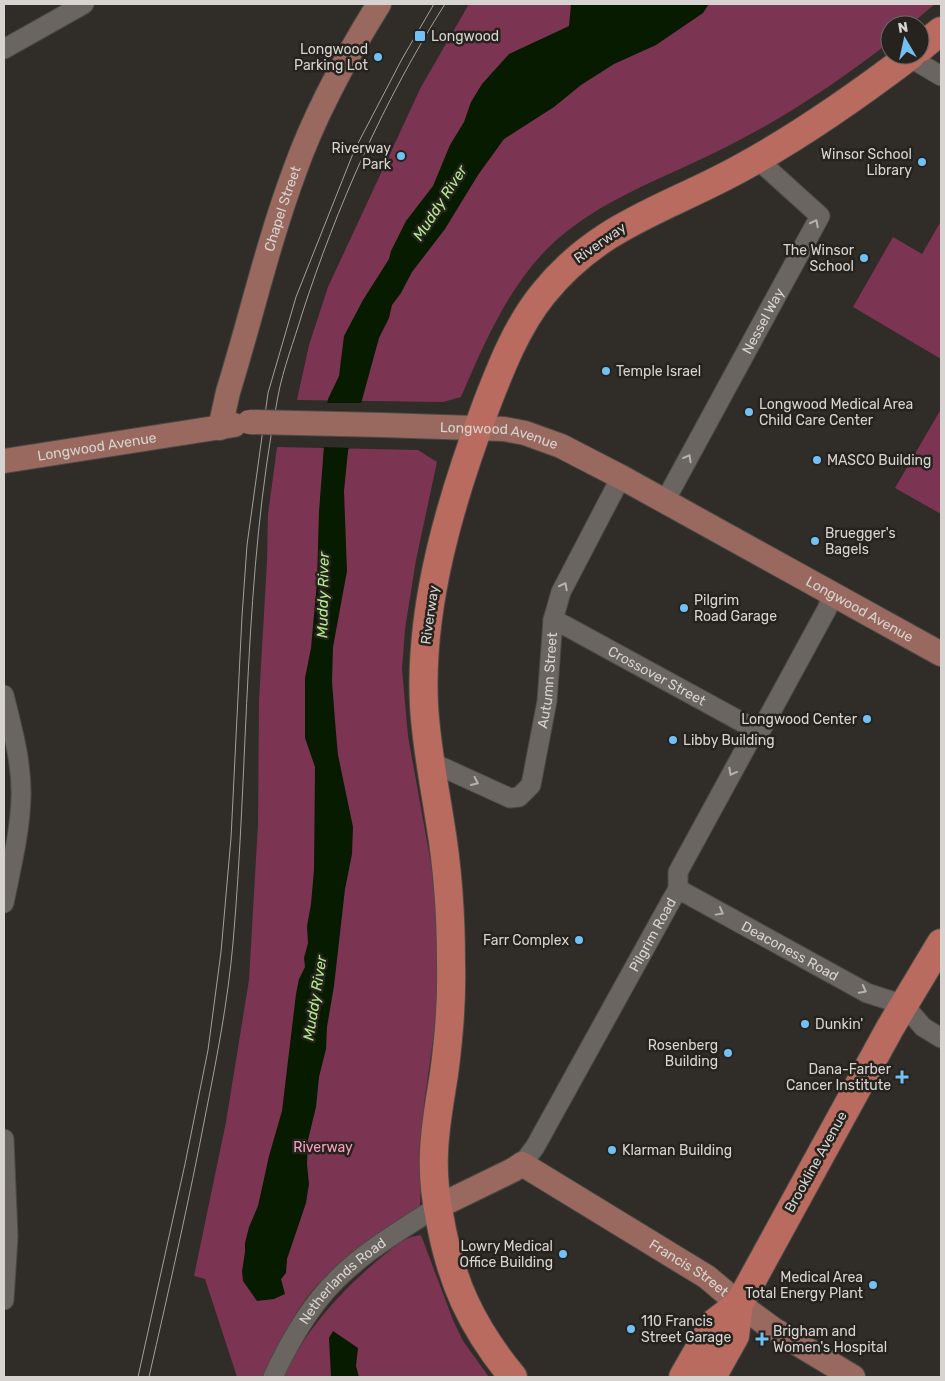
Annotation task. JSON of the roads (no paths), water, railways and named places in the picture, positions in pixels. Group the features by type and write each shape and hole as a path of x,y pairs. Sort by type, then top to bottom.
{"highway":[{"name":"Riverway","path":"930,40 941,31"},
{"name":"Riverway","path":"513,1377 480,1331 460,1293 446,1250 437,1207 434,1176 434,1150 448,1043 451,965 446,866 426,734 424,691 427,628 438,566 462,469 502,367 522,326 542,295 564,271 586,251 615,230 757,159 831,112 897,65"},
{"name":"Brookline Avenue","path":"712,1377 735,1336 739,1304 885,1036 941,943"},
{"name":"Brookline Avenue","path":"683,1377 714,1323 739,1304"}],"main road":[{"name":"Chapel Street","path":"220,428 228,392 295,169 325,97 352,46 378,4"},
{"name":"Longwood Avenue","path":"4,461 249,422 504,429 536,436 572,451 941,654"},
{"name":"Pilgrim Road","path":"437,1207 522,1164"},
{"name":"Francis Street","path":"522,1164 707,1277 773,1329 853,1377"}],"street":[{"path":"4,49 84,4"},
{"path":"928,65 941,76"},
{"name":"Nessel Way","path":"664,501 820,216 757,159"},
{"name":"Autumn Street","path":"431,762 510,798 519,797 531,785 547,701 553,620 561,592 622,477"},
{"name":"Pilgrim Road","path":"522,1164 535,1146 678,888 678,872 750,740 760,732 827,609 833,594"},
{"name":"Crossover Street","path":"553,620 760,732"},
{"path":"4,694 10,751 20,777 20,813 13,865 4,903"},
{"name":"Deaconess Road","path":"678,888 867,993 904,1006"},
{"path":"904,1006 923,1027 941,1038"},
{"path":"4,1139 8,1237 4,1300"},
{"name":"Netherlands Road","path":"273,1377 293,1336 325,1292 354,1264 391,1236 437,1207"}],"water":[{"name":"Muddy River","path":"571,4 709,4 703,13 656,45 614,64 581,85 554,107 504,139 478,175 445,229 412,272 392,305 389,318 379,338 348,451 344,491 347,571 333,647 332,682 338,755 353,827 352,854 345,889 334,986 327,1027 326,1049 308,1140 307,1164 309,1184 306,1203 287,1259 286,1273 281,1279 285,1294 274,1299 257,1301 243,1281 242,1271 245,1243 249,1227 258,1206 269,1156 282,1111 296,994 299,979 305,967 304,958 308,943 307,926 314,870 315,767 305,738 305,678 311,648 317,582 319,512 328,399 339,376 344,336 363,300 389,259 406,221 433,186 450,145 464,122 471,102 482,84 509,54 569,26"},
{"path":"333,1331 358,1348 356,1366 359,1377 331,1377 329,1338"}],"tram line":[{"path":"138,1377 208,1050 221,952 231,838 247,545 268,393 296,297 354,151 402,59 434,4"},
{"path":"149,1377 179,1245 218,1049 228,986 238,875 248,669 258,532 280,386 316,274 364,154 402,78 445,4"}],"place":[{"name":"Longwood","path":"420,36"},
{"name":"Longwood Parking Lot","path":"378,57"},
{"name":"Riverway Park","path":"401,156"},
{"name":"Winsor School Library","path":"922,162"},
{"name":"The Winsor School","path":"864,258"},
{"name":"Temple Israel","path":"606,371"},
{"name":"Longwood Medical Area Child Care Center","path":"749,412"},
{"name":"MASCO Building","path":"817,460"},
{"name":"Bruegger's Bagels","path":"815,541"},
{"name":"Pilgrim Road Garage","path":"684,608"},
{"name":"Longwood Center","path":"867,719"},
{"name":"Libby Building","path":"673,740"},
{"name":"Farr Complex","path":"579,940"},
{"name":"Dunkin'","path":"805,1024"},
{"name":"Rosenberg Building","path":"728,1053"},
{"name":"Dana-Farber Cancer Institute","path":"902,1077"},
{"name":"Klarman Building","path":"612,1150"},
{"name":"Lowry Medical Office Building","path":"563,1254"},
{"name":"Medical Area Total Energy Plant","path":"873,1285"},
{"name":"110 Francis Street Garage","path":"631,1329"},
{"name":"Brigham and Women's Hospital","path":"762,1339"}]}
